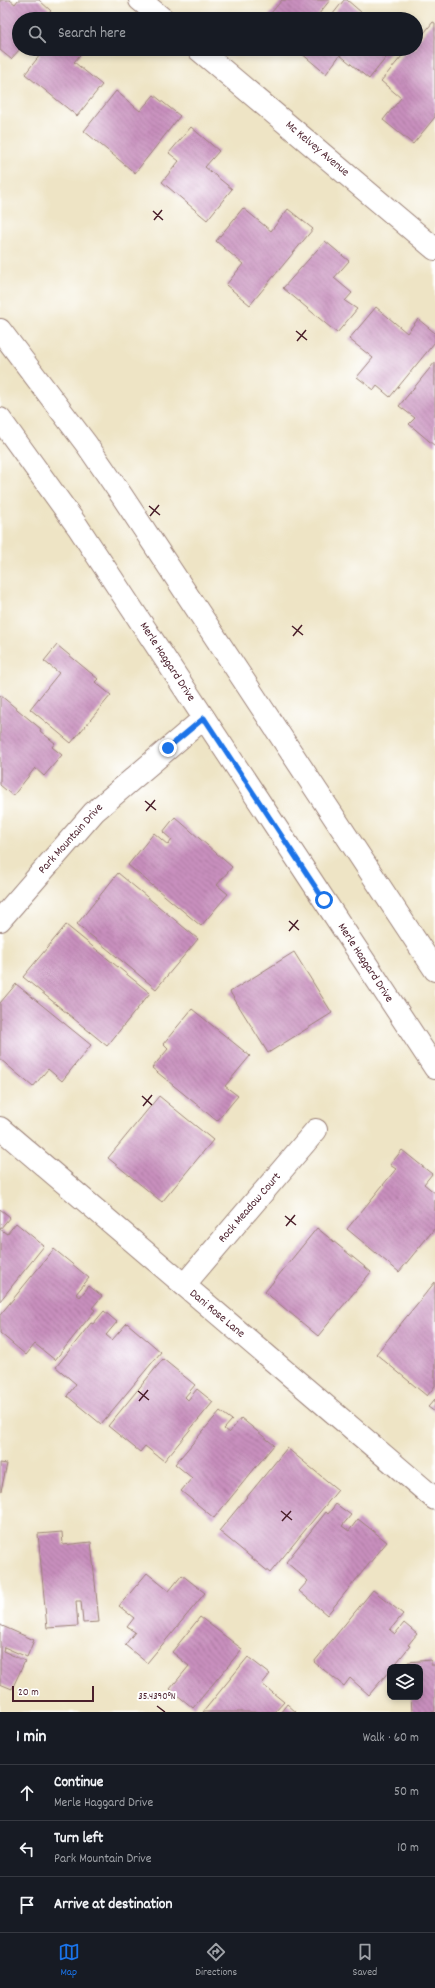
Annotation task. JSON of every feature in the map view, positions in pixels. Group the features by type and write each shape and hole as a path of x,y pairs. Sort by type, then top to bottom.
{"main road":[{"path":"140,0 155,12"},
{"name":"Mc Kelvey Avenue","path":"206,56 435,249"},
{"path":"0,330 69,420 122,496 435,970"},
{"name":"Merle Haggard Drive","path":"0,419 78,527 435,1068"},
{"name":"Park Mountain Drive","path":"0,920 94,812 204,718"},
{"name":"Dani Rose Lane","path":"0,1128 435,1500"},
{"name":"Rock Meadow Court","path":"184,1285 316,1130"}],"building":[{"path":"0,0 10,0 15,4 18,0 39,0 51,11 12,12 12,56 14,56 11,59 0,50"},
{"path":"282,0 330,0 321,12 272,12"},
{"path":"344,0 347,0 361,12 335,12"},
{"path":"433,22 435,23 435,117 413,144 383,120 401,98 381,81 402,56 423,56 423,34"},
{"path":"39,56 79,56 74,62 102,85 77,116 25,74"},
{"path":"305,56 339,56 326,74"},
{"path":"341,56 387,56 369,79"},
{"path":"116,91 140,111 154,95 180,116 135,173 84,131"},
{"path":"191,127 219,151 205,167 232,189 207,220 162,182 179,161 169,153"},
{"path":"243,208 271,231 288,209 313,229 250,305 226,285 243,264 216,241"},
{"path":"325,241 349,261 334,278 352,293 345,301 357,309 337,333 283,288"},
{"path":"376,307 407,333 418,319 435,333 435,342 390,397 377,386 374,390 357,377 373,358 349,339"},
{"path":"435,362 435,446 409,424 415,418 399,406"},
{"path":"57,645 98,679 95,682 111,695 71,743 30,709 59,673 44,661"},
{"path":"0,695 41,729 40,731 55,743 52,747 62,755 44,776 35,768 13,796 0,785"},
{"path":"175,817 232,867 217,885 228,894 201,926 128,865 154,833 168,845 172,840 163,832"},
{"path":"118,873 198,939 156,989 77,924"},
{"path":"66,925 150,993 107,1046 23,977"},
{"path":"294,952 332,1013 268,1053 230,992"},
{"path":"16,984 91,1045 62,1081 48,1069 33,1087 0,1059 0,1003"},
{"path":"192,1009 250,1056 225,1086 238,1096 217,1121 152,1068 168,1049 163,1044"},
{"path":"159,1096 213,1140 162,1202 108,1158"},
{"path":"402,1150 432,1174 424,1184 435,1193 435,1228 399,1272 347,1229 396,1169 390,1165"},
{"path":"0,1209 10,1217 0,1229"},
{"path":"16,1223 44,1246 0,1301 0,1229 7,1234"},
{"path":"317,1228 371,1272 318,1336 265,1292"},
{"path":"54,1249 89,1278 76,1294 80,1297 89,1286 102,1296 92,1308 95,1310 55,1360 35,1344 26,1355 0,1333 0,1315"},
{"path":"435,1282 435,1386 427,1396 376,1354"},
{"path":"104,1311 117,1322 106,1335 112,1340 127,1323 161,1352 101,1424 67,1396 76,1384 56,1367 91,1323 93,1324"},
{"path":"163,1359 195,1385 185,1397 188,1400 197,1389 213,1402 164,1461 145,1446 140,1452 108,1426"},
{"path":"435,1399 435,1412 428,1407"},
{"path":"220,1411 232,1420 224,1429 229,1433 241,1418 274,1445 214,1518 181,1491 192,1478 175,1464"},
{"path":"287,1448 338,1490 270,1573 219,1531"},
{"path":"0,1463 7,1464 1,1491 0,1491"},
{"path":"336,1504 351,1515 342,1526 349,1531 358,1519 387,1542 327,1615 299,1591 308,1581 286,1562 326,1512 328,1514"},
{"path":"62,1532 63,1545 91,1542 99,1622 83,1623 81,1601 76,1601 78,1626 47,1628 38,1534"},
{"path":"147,1573 169,1591 182,1575 205,1593 147,1663 125,1645 135,1632 127,1627 134,1618 119,1606"},
{"path":"373,1590 403,1614 390,1630 395,1634 404,1623 417,1634 408,1645 410,1646 395,1664 387,1664 387,1674 369,1695 350,1678 344,1686 314,1662"},
{"path":"200,1617 242,1649 193,1708 170,1689 189,1666 172,1652"},
{"path":"0,1625 34,1640 27,1657 4,1647 3,1651 25,1661 12,1689 0,1684"},
{"path":"248,1657 270,1674 262,1684 284,1702 275,1712 203,1712"},
{"path":"431,1660 431,1665 435,1665 435,1712 412,1712 411,1700 423,1700 423,1664 408,1664 408,1662"},
{"path":"287,1704 296,1712 281,1712"}],"route":[{"path":"168,748 204,718 324,900"}]}
